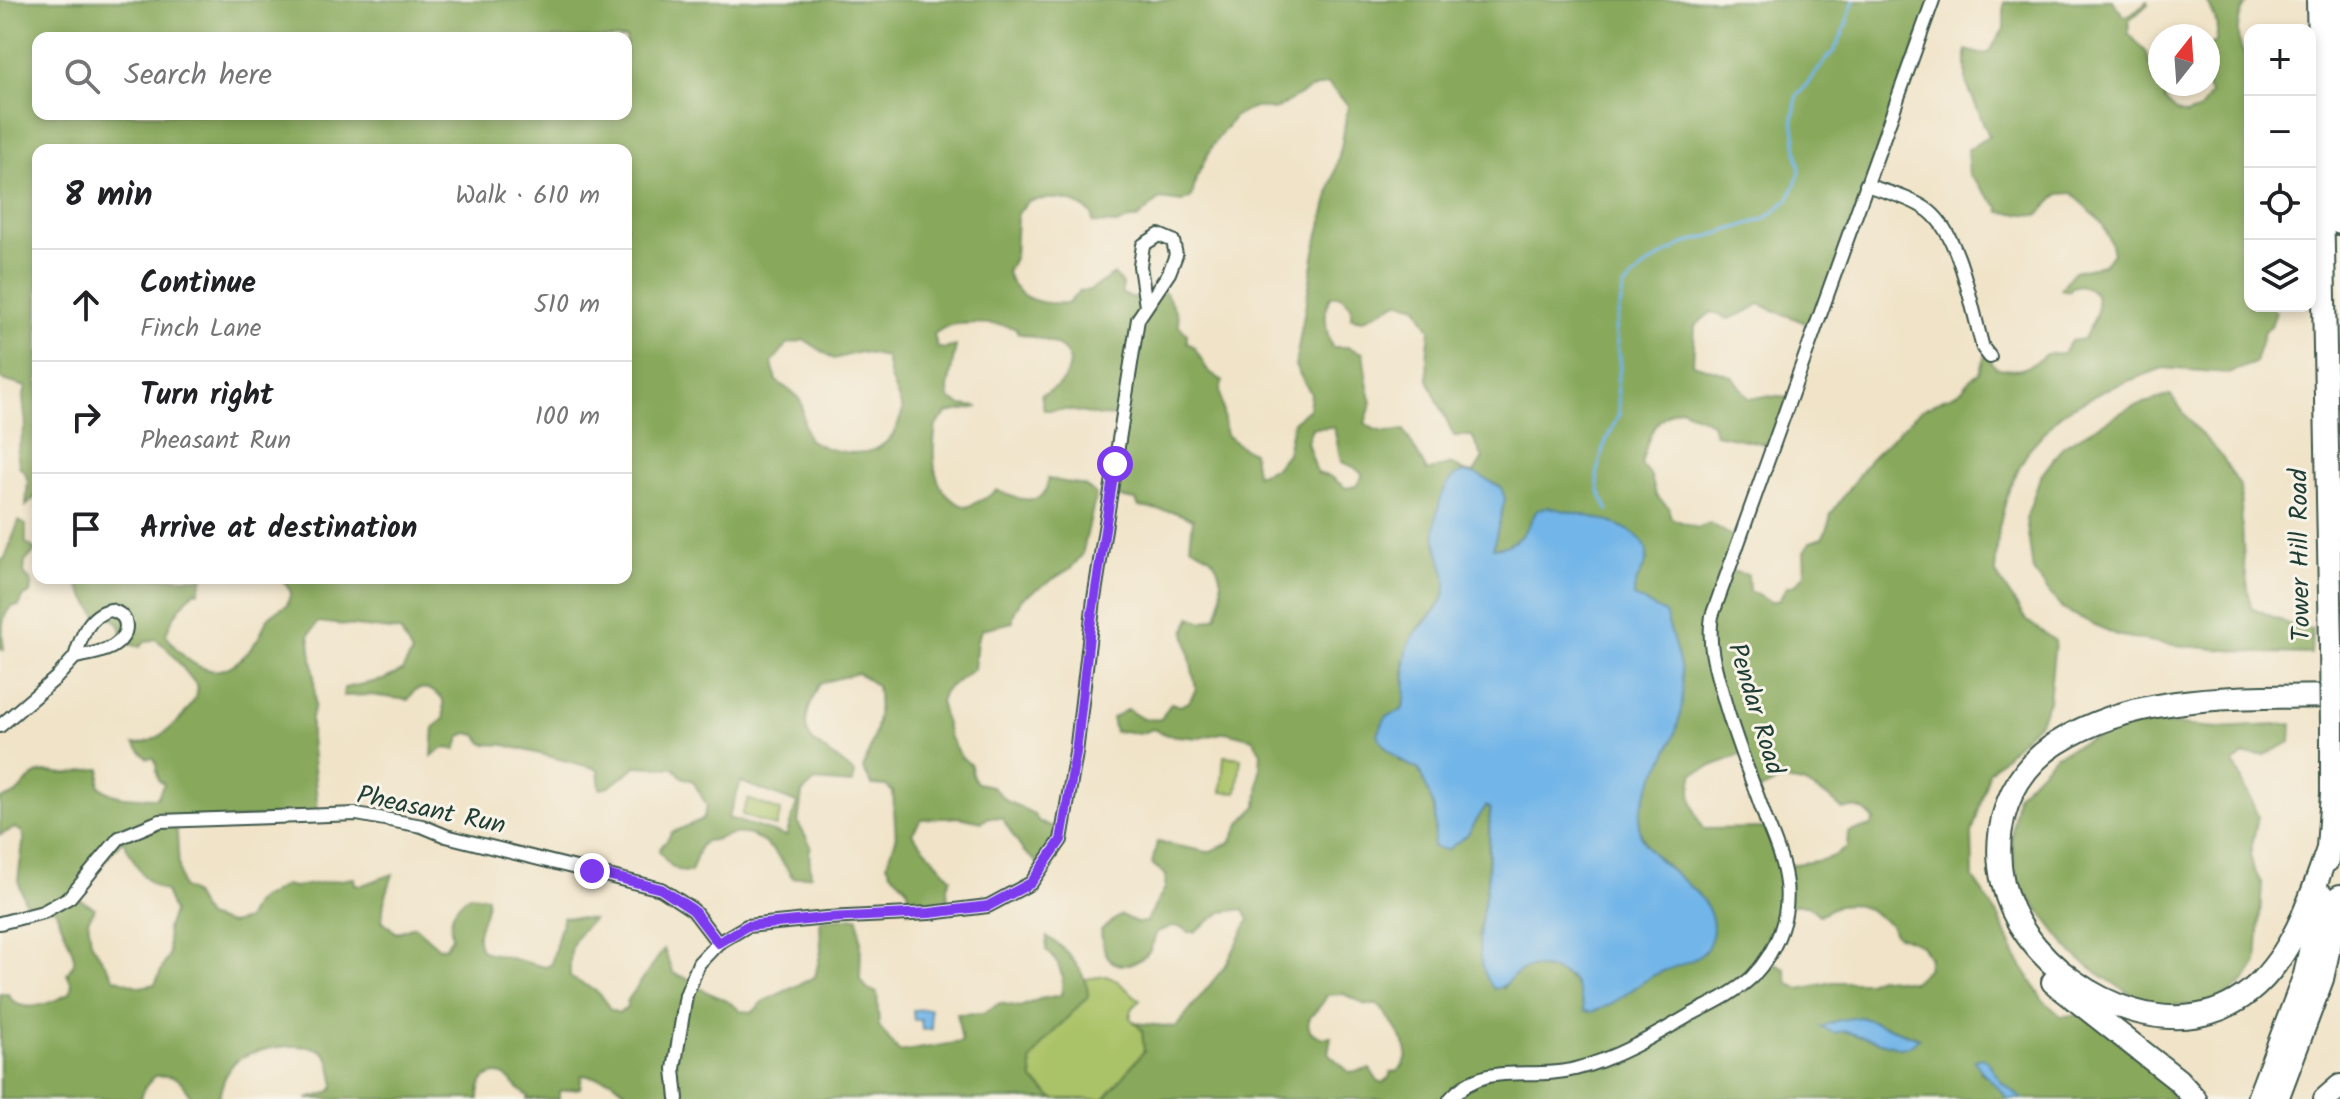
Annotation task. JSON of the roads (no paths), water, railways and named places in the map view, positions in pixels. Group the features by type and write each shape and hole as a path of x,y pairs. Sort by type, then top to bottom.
{"highway":[{"name":"Tower Hill Road","path":"2258,1099 2305,975 2321,906 2328,849 2332,725 2318,0"},
{"path":"2335,0 2340,223"},
{"path":"2337,88 2340,113"},
{"path":"2195,1099 2178,1080 2044,974 2014,938 2001,913 1988,869 1987,833 1991,809 2003,783 2023,755 2054,732 2104,709 2150,697 2199,690 2340,686"},
{"path":"2328,849 2298,928 2263,979 2247,994 2227,1006 2203,1015 2177,1018 2149,1016 2118,1005 2078,982 2038,948 2018,921 2009,901 2000,868 1999,843 2007,802 2026,769 2058,742 2091,726 2146,709 2179,704 2340,696"},
{"path":"2277,1099 2322,979 2340,896"},
{"path":"2325,1099 2340,1086"}],"street":[{"name":"Pendar Road","path":"1450,1099 1474,1079 1493,1074 1562,1072 1623,1051 1743,984 1766,961 1777,942 1783,924 1786,879 1727,711 1710,648 1710,630 1732,557 1933,0"},
{"path":"1866,185 1926,209 1939,220 1956,254 1983,348 1990,357"},
{"path":"677,1099 674,1069 686,995 699,963 718,943 747,926 988,906 1031,883 1061,840 1138,319 1169,273 1176,255 1173,241 1159,235 1143,245 1140,266 1146,306"},
{"path":"0,726 56,678 75,657 87,628 101,612 119,612 125,619 125,634 113,646 75,657"},
{"name":"Pheasant Run","path":"0,923 43,912 70,897 119,838 160,821 357,814 422,826 446,836 661,889 693,910 718,943"}],"water":[{"path":"1464,472 1478,475 1501,487 1505,499 1493,548 1515,541 1537,510 1547,507 1590,516 1636,536 1645,545 1647,557 1635,585 1634,597 1665,613 1679,663 1683,693 1678,725 1647,792 1639,823 1642,838 1651,851 1705,903 1712,919 1712,936 1699,956 1654,975 1616,1001 1591,1012 1584,1011 1573,981 1548,969 1520,971 1494,989 1486,977 1479,952 1488,875 1490,808 1486,806 1467,835 1447,850 1433,847 1434,807 1419,770 1395,756 1377,734 1386,717 1402,710 1406,694 1406,652 1417,631 1438,608 1445,594 1446,580 1436,540 1436,519 1447,485"},
{"path":"930,1009 932,1029 922,1030 921,1020 914,1020 913,1010"},
{"path":"1860,1017 1919,1038 1901,1048 1844,1031 1834,1033 1821,1027"},
{"path":"1982,1058 2002,1083 2023,1099 2008,1099 1974,1060"}],"waterway":[{"path":"1608,510 1599,491 1597,476 1603,448 1619,414 1617,382 1620,368 1615,329 1624,287 1646,266 1681,245 1765,219 1789,199 1800,172 1793,119 1797,96 1834,51 1854,0"}]}
